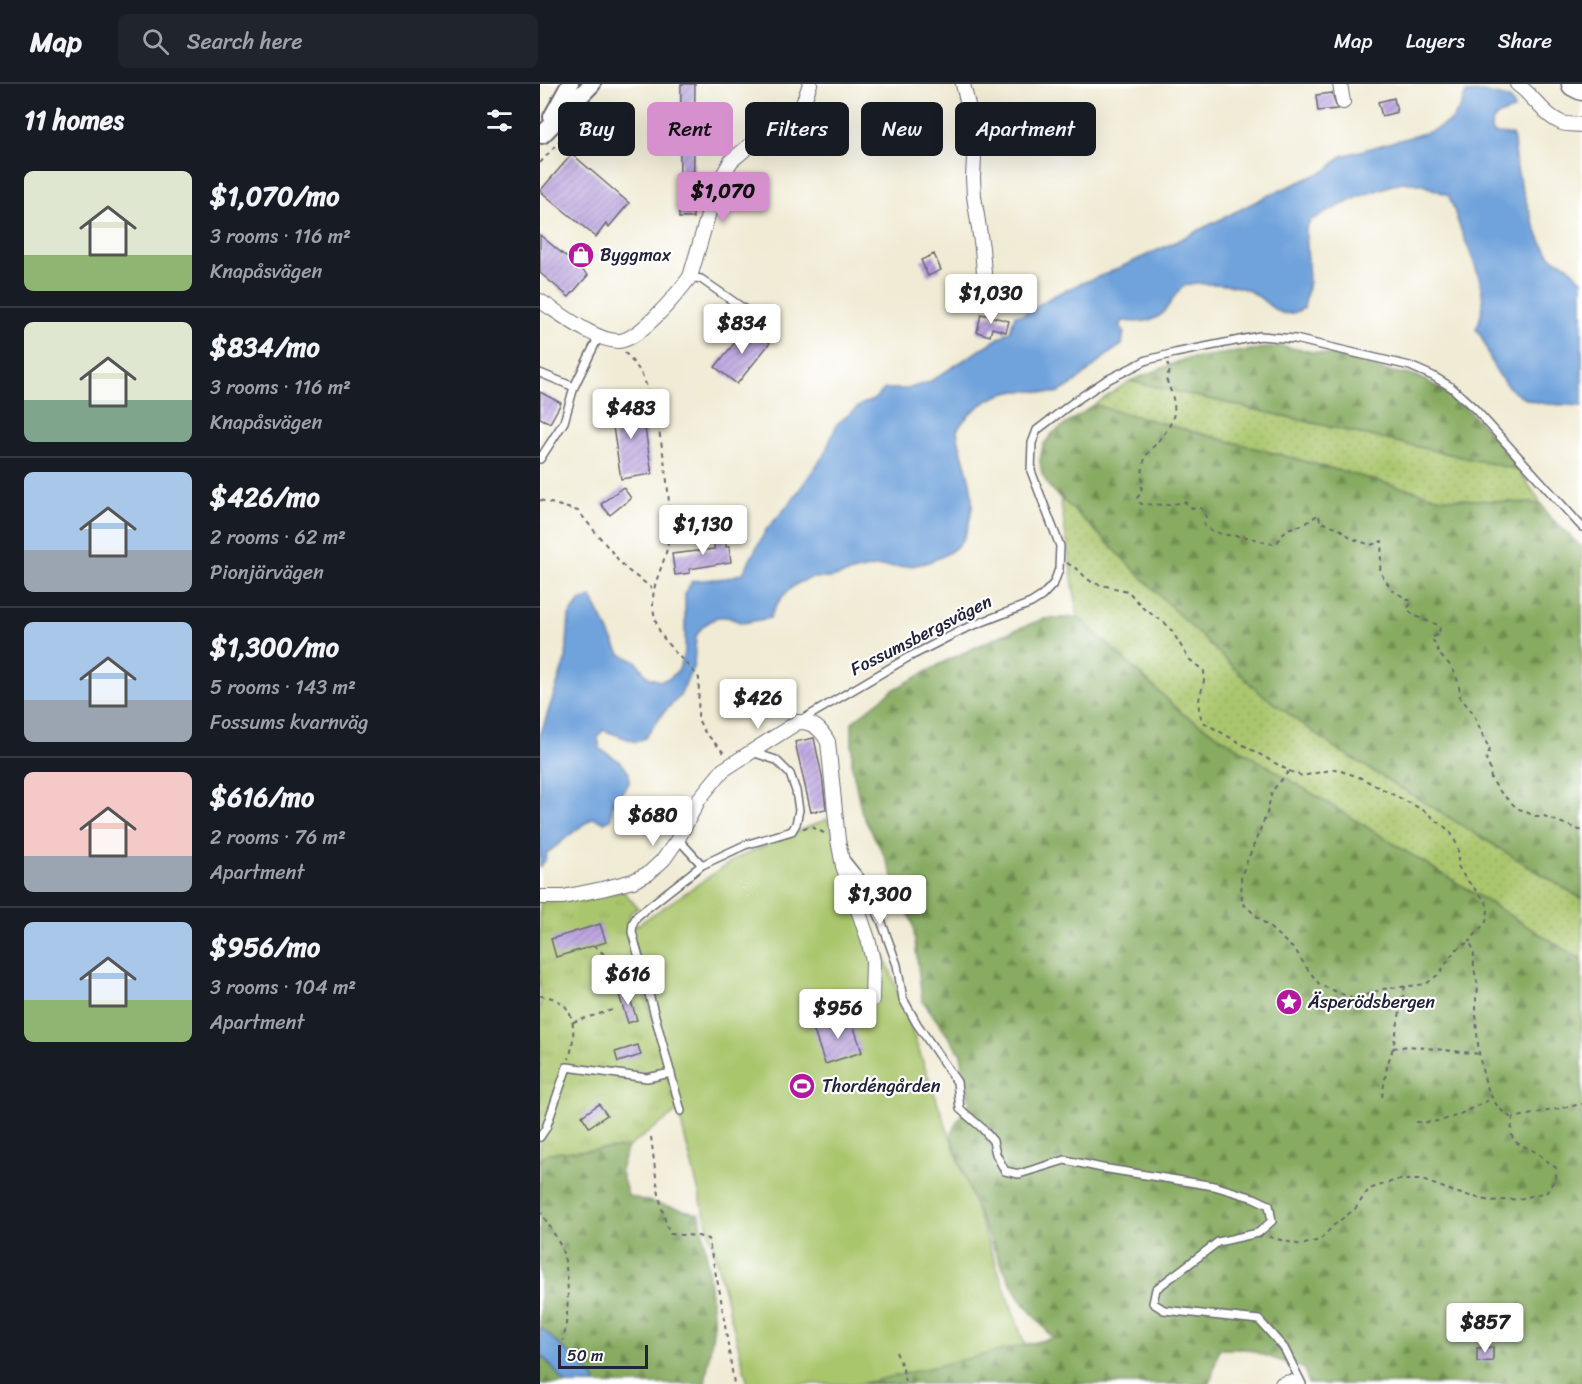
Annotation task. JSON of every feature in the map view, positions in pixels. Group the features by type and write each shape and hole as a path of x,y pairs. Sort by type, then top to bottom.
{"highway":[{"path":"1574,84 1582,88"}],"street":[{"path":"541,137 570,84"},
{"path":"541,137 592,84"},
{"path":"540,301 599,336 620,341 634,335 644,327 681,290 690,277 716,188 732,161 749,146 800,112 810,84"},
{"path":"963,84 975,135 974,196 984,273 975,296"},
{"path":"1340,84 1343,102"},
{"path":"1516,84 1545,111 1563,123 1582,125"},
{"path":"540,897 563,897 633,881 657,868 678,839 699,799 717,776 798,722 814,725 823,732 828,742 841,855 873,961 872,1000"},
{"path":"1282,1384 1290,1382 1296,1384"}],"lane":[{"path":"690,277 701,279 763,322"},
{"path":"540,459 564,422 574,387 599,336"},
{"path":"1060,562 1060,546 1031,471 1032,443 1037,430 1075,400 1105,381 1147,360 1260,336 1315,343 1410,366 1433,376 1451,387 1475,409 1582,527"},
{"path":"540,373 574,387"},
{"name":"Fossumsbergsvägen","path":"798,722 907,658 964,629 1031,603 1042,596 1054,583 1060,562"},
{"path":"681,1111 638,958 632,932 633,923 637,916 702,865 745,845 792,831 799,810 790,774 776,760 752,752"},
{"path":"678,839 702,865"},
{"path":"841,855 862,880 882,923 897,965 903,999 957,1083 960,1108 993,1141 996,1154 1005,1171 1019,1174 1065,1160 1214,1186 1269,1205 1272,1221 1258,1233 1218,1242 1156,1289 1153,1303 1164,1310 1259,1320 1284,1348 1302,1384"},
{"path":"540,1137 546,1128 567,1067 647,1078 671,1073"}],"path":[{"path":"620,341 644,381 663,452 670,515 666,554 653,588 653,609 657,625 673,651 697,675 700,681 697,703 698,719 704,731 733,764"},
{"path":"1147,360 1166,362 1170,371 1166,379 1173,395 1176,411 1169,427 1160,440 1153,445 1144,462 1142,491 1137,498 1141,504 1151,506 1185,502 1192,508 1201,508 1206,516 1204,526 1211,531 1248,537 1265,544 1276,544 1287,529 1305,524 1319,514 1320,522 1337,527 1353,539 1371,545 1382,540 1380,572 1392,590 1412,602 1407,609 1414,616 1440,626 1439,634 1431,638 1440,656 1448,662 1456,676 1460,687 1460,698 1477,718 1490,749 1486,760 1491,779 1502,794 1517,808 1582,831"},
{"path":"540,500 578,512 626,569 653,588"},
{"path":"1060,562 1073,565 1085,577 1100,585 1128,591 1144,609 1165,623 1189,660 1204,671 1205,681 1198,702 1198,711 1203,722 1289,771 1302,776 1335,770 1359,777 1423,810 1450,831 1458,847 1458,866 1465,878 1486,901 1488,911 1486,922 1469,942 1455,950 1439,974 1426,984 1383,989 1354,999 1330,991 1320,985 1296,951 1242,903 1241,876 1267,813 1272,791 1289,771"},
{"path":"792,831 812,827 838,840"},
{"path":"1469,942 1474,953 1478,987 1480,1054 1492,1099 1503,1114 1513,1118 1582,1104"},
{"path":"594,945 610,960 616,962 623,963 638,958"},
{"path":"1382,1097 1387,1066 1400,1022 1405,986"},
{"path":"540,996 553,998 564,1005 573,1022 574,1042 567,1067"},
{"path":"573,1022 612,1010"},
{"path":"1393,1048 1409,1046 1480,1054"},
{"path":"1416,1122 1435,1122 1455,1117 1492,1099"},
{"path":"1258,1233 1301,1245 1320,1240 1355,1209 1369,1190 1397,1180 1422,1180 1490,1201 1520,1199 1547,1192 1556,1177 1556,1168 1536,1152 1518,1145 1512,1136 1513,1118"},
{"path":"651,1137 660,1195 670,1233 708,1239 720,1293 734,1384"},
{"path":"540,1210 563,1256 567,1295 563,1341"},
{"path":"896,1352 903,1370 905,1384"}],"green space":[{"path":"1281,346 1345,358 1387,371 1417,376 1439,388 1467,409 1495,438 1519,470 1130,381 1185,359"},
{"path":"1130,381 1519,470 1541,504 1441,498 1094,405"},
{"path":"1094,405 1441,498 1541,504 1548,515 1582,547 1582,899 1332,746 1258,691 1049,487 1042,474 1040,461 1043,445 1053,433"},
{"path":"1060,496 1258,691 1332,746 1582,899 1582,960 1183,714 1078,617"},
{"path":"1078,617 1183,714 1582,960 1582,1384 1308,1384 1305,1369 1246,1349 1219,1349 1210,1384 860,1384 1053,1338 1019,1298 999,1260 974,1204 951,1136 956,1123 970,1102 961,1054 922,1000 913,924 884,855 862,814 852,766 852,722 893,690 946,661 1043,619"},
{"name":"Thordéngården","path":"827,819 887,962 1025,1345 860,1384 748,1384 678,1111 627,932 737,858"},
{"path":"624,892 638,908 630,913 627,932 678,1111 628,1147 548,1153 540,1161 540,900"},
{"path":"628,1147 620,1169 628,1196 700,1214 714,1325 705,1384 596,1384 593,1376 540,1327 540,1161 547,1153"},
{"path":"540,1355 545,1359 566,1384 540,1384"}],"water":[{"path":"1482,92 1509,98 1514,105 1514,110 1495,118 1491,130 1495,134 1512,135 1520,180 1541,240 1553,258 1562,262 1582,280 1582,406 1542,403 1521,397 1503,380 1494,367 1476,329 1483,304 1476,266 1448,195 1420,184 1401,182 1358,197 1311,220 1306,228 1309,281 1304,308 1287,314 1274,309 1255,294 1242,288 1188,284 1178,291 1165,311 1154,319 1143,322 1123,321 1120,326 1124,331 1122,345 1068,387 1053,393 1020,391 1009,393 989,400 971,413 957,430 971,488 971,511 963,539 948,553 915,565 875,567 830,578 805,580 786,593 770,618 743,623 727,617 717,617 703,626 696,636 694,665 680,696 662,714 645,738 636,742 603,730 598,737 600,749 621,762 629,773 629,783 612,805 611,819 604,822 593,818 587,822 547,853 540,867 540,736 566,658 569,616 580,601 591,597 620,654 636,661 648,677 660,681 670,678 679,669 685,652 685,594 692,581 727,578 743,573 766,530 790,503 824,455 837,424 862,404 873,400 885,389 906,389 929,382 1010,331 1015,315 1022,315 1053,296 1108,273 1269,195 1327,170 1342,156 1432,131 1452,120 1466,93"},
{"path":"540,1327 593,1376 596,1384 566,1384 540,1355"}],"building":[{"path":"681,84 695,84 695,102 681,102"},
{"path":"1332,93 1337,109 1318,111 1316,95"},
{"path":"1394,98 1397,112 1382,116 1378,102"},
{"path":"570,156 574,156 629,203 609,227 606,224 596,237 540,191"},
{"path":"680,156 694,156 693,218 679,218"},
{"path":"540,235 588,275 569,297 540,273"},
{"path":"934,254 941,270 928,276 921,260"},
{"path":"981,314 1009,321 1006,332 992,328 990,336 977,332"},
{"path":"748,326 770,343 737,384 715,367"},
{"path":"540,392 561,403 550,423 540,418"},
{"path":"641,402 652,474 621,479 610,407"},
{"path":"623,487 631,498 610,515 601,504"},
{"path":"715,529 726,530 726,547 729,546 731,562 689,569 690,573 675,575 672,554 714,549"},
{"path":"814,738 826,809 811,812 795,742"},
{"path":"600,924 606,942 556,957 551,939"},
{"path":"627,989 637,1020 628,1023 618,992"},
{"path":"850,1015 862,1052 825,1064 813,1028"},
{"path":"638,1045 641,1055 618,1062 615,1052"},
{"path":"599,1104 607,1115 589,1127 582,1116"},
{"path":"1493,1347 1493,1361 1477,1362 1477,1348"}],"place":[{"name":"Byggmax","path":"581,255"},
{"name":"Äsperödsbergen","path":"1289,1002"},
{"name":"Thordéngården","path":"802,1086"}]}
